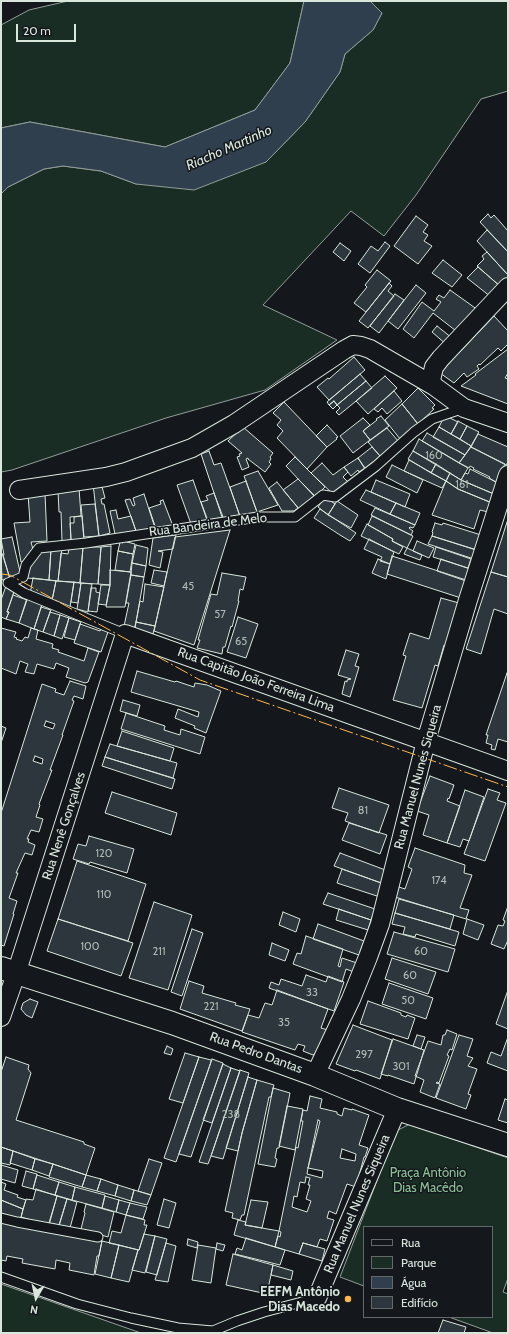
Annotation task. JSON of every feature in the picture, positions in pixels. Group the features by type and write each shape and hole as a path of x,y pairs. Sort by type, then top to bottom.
{"main road":[{"name":"Rua Pedro Dantas","path":"9,971 172,1024 315,1075 397,1110 508,1145"}],"street":[{"path":"434,386 431,380 434,367 508,287"},
{"path":"18,490 106,478 192,448 234,424 353,345 370,349 434,386 464,408 508,423"},
{"name":"Rua Manuel Nunes Siqueira","path":"315,1075 351,999 380,924 426,741 468,600 508,475"},
{"name":"Rua Capitão João Ferreira Lima","path":"125,634 508,771"},
{"name":"Rua Nenê Gonçalves","path":"1,1017 9,971 125,634"},
{"name":"Rua Manuel Nunes Siqueira","path":"317,1298 397,1110"}],"lane":[{"name":"Rua Bandeira de Melo","path":"8,583 23,578 26,565 39,548 86,543 258,516 295,517 323,495 335,497 376,466 414,432 432,419 464,408"},
{"name":"Rua Capitão João Ferreira Lima","path":"8,583 24,593 125,634"},
{"path":"1,1218 98,1237"},
{"path":"1,1277 77,1304 131,1318 178,1328 213,1331 264,1312 317,1298"}],"green space":[{"path":"68,1 304,1 290,63 255,110 165,147 30,122 1,128 1,25 29,10"},
{"path":"370,1 508,1 508,91 481,99 416,195 384,236 351,211 263,305 337,340 265,390 166,418 12,470 1,472 1,194 8,187 44,169 63,166 101,171 136,184 266,162 305,122 340,72 345,54 373,30 382,13"},
{"name":"Praça Antônio Dias Macêdo","path":"410,1124 508,1158 508,1278 503,1292 508,1294 508,1333 493,1333 452,1318 493,1318 493,1226 363,1226 363,1286 340,1277 396,1131"},
{"path":"1,1284 141,1333 1,1333"}],"water":[{"name":"Riacho Martinho","path":"304,1 370,1 382,13 373,30 345,54 340,72 305,122 266,162 194,190 136,184 101,171 63,166 44,169 8,187 1,194 1,128 30,122 165,147 255,110 290,63"}],"building":[{"path":"488,214 491,218 494,215 508,231 508,252 480,222"},
{"path":"416,216 428,225 423,232 428,235 424,241 432,246 418,264 394,246"},
{"path":"487,230 508,252 508,275 477,241"},
{"path":"385,242 390,246 370,273 358,264 371,246 378,251"},
{"path":"340,243 351,251 344,261 333,252"},
{"path":"487,252 508,275 508,280 501,287 477,266 484,259 482,256"},
{"path":"443,260 462,275 452,287 432,273"},
{"path":"478,267 501,287 491,297 467,278"},
{"path":"377,270 391,281 366,312 354,303 367,287 365,285"},
{"path":"389,283 392,286 388,291 394,296 368,328 359,321"},
{"path":"416,285 426,293 398,329 388,321"},
{"path":"450,290 478,310 460,334 433,313 414,338 403,329 422,302 434,311 441,302 436,299 439,295 444,298"},
{"path":"395,294 404,300 379,333 370,326"},
{"path":"494,316 508,331 508,344 501,351 498,348 480,365 479,364 477,366 479,369 467,377 464,373 454,383 440,373"},
{"path":"437,326 452,338 447,345 432,332"},
{"path":"508,349 508,373 505,378 508,379 508,404 461,386 476,375 475,374"},
{"path":"354,357 365,370 329,400 317,387 328,378 329,379"},
{"path":"360,374 366,381 337,405 334,401 329,405 327,402"},
{"path":"385,376 397,388 368,414 356,401"},
{"path":"366,381 372,388 339,415 336,412 340,408 337,405"},
{"path":"418,388 435,405 432,408 434,409 418,424 402,404"},
{"path":"394,391 402,401 387,414 382,408 378,412 374,409"},
{"path":"334,401 337,405 333,409 329,405"},
{"path":"284,402 327,447 307,469 277,438 283,431 277,425 281,420 273,413"},
{"path":"402,404 418,424 400,439 385,420"},
{"path":"381,416 389,426 370,440 363,431"},
{"path":"444,417 447,419 448,417 458,422 451,434 439,427"},
{"path":"363,418 370,425 363,431 370,440 353,453 340,436"},
{"path":"458,421 467,426 460,439 451,434"},
{"path":"327,425 338,437 327,447 316,436"},
{"path":"467,426 479,432 471,446 460,439"},
{"path":"243,427 273,453 269,462 271,464 265,472 248,458 246,459 249,467 242,470 237,457 242,453 228,441"},
{"path":"439,427 471,446 465,455 433,437"},
{"path":"387,428 399,442 380,456 368,442"},
{"path":"427,433 465,455 459,463 422,441"},
{"path":"478,434 508,447 508,462 506,465 471,447"},
{"path":"419,439 468,468 461,480 413,451"},
{"path":"372,447 380,456 365,469 358,458"},
{"path":"471,447 505,464 496,482 489,478 490,477 473,469 474,468 470,466 469,468 459,463"},
{"path":"209,451 214,465 221,463 240,516 223,520 201,454"},
{"path":"413,451 436,464 431,473 408,459"},
{"path":"295,457 325,487 315,497 286,466"},
{"path":"358,458 365,468 359,472 358,470 351,476 344,467"},
{"path":"409,460 446,481 442,488 404,471"},
{"path":"322,463 333,475 344,467 348,472 343,477 348,482 334,495 311,473"},
{"path":"436,464 450,473 446,481 431,473"},
{"path":"392,465 423,480 417,493 386,477"},
{"path":"470,469 498,483 494,494 461,480 465,473 468,474"},
{"path":"258,471 278,505 257,512 244,476"},
{"path":"450,473 461,480 494,494 492,503 458,489 446,481"},
{"path":"298,479 315,496 301,511 283,490"},
{"path":"193,480 207,520 191,524 177,485"},
{"path":"376,480 410,494 405,507 371,492"},
{"path":"246,481 257,512 240,517 230,487"},
{"path":"446,481 458,489 492,503 488,512 480,510 474,529 432,515"},
{"path":"277,482 298,508 294,511 282,511 269,488"},
{"path":"101,483 105,498 101,499 102,504 104,504 110,533 99,536 93,484"},
{"path":"79,488 81,516 70,517 71,540 62,541 61,512 59,512 58,491"},
{"path":"366,490 396,503 390,514 360,500"},
{"path":"45,493 47,541 31,542 34,553 30,560 21,562 14,523 30,522 28,494"},
{"path":"214,493 223,517 208,521 201,502 208,500 206,496"},
{"path":"144,494 155,528 136,531 125,500 130,499 133,506 135,505 133,498"},
{"path":"325,497 335,504 328,515 318,507"},
{"path":"163,500 173,526 156,529 149,508 161,504 160,501"},
{"path":"337,501 358,515 351,528 328,515"},
{"path":"396,503 420,513 415,525 390,514"},
{"path":"95,504 99,536 84,537 81,505"},
{"path":"375,508 415,525 413,528 409,528 413,531 411,535 371,515"},
{"path":"320,509 356,533 350,541 314,518"},
{"path":"116,510 118,519 131,516 136,531 115,534 110,511"},
{"path":"82,516 84,541 71,540 70,523 74,523 74,517"},
{"path":"372,516 413,536 407,548 392,541 393,539 368,525"},
{"path":"508,519 508,577 491,572"},
{"path":"435,523 442,525 443,523 481,535 476,550 432,536"},
{"path":"367,524 393,539 392,541 403,547 399,554 361,536"},
{"path":"230,530 194,645 154,631 175,537"},
{"path":"176,535 173,549 158,551 163,552 160,568 149,565 153,538"},
{"path":"432,536 477,550 474,559 428,544"},
{"path":"12,537 21,576 10,579 3,555 1,539"},
{"path":"369,539 394,552 390,564 380,561 382,557 364,549"},
{"path":"123,541 135,544 133,554 118,551 120,542 123,543"},
{"path":"417,541 434,548 429,558 413,551"},
{"path":"136,545 148,548 146,566 132,563"},
{"path":"111,546 110,585 98,584 101,547"},
{"path":"72,547 83,547 80,583 58,581 61,553 68,554 69,549"},
{"path":"83,547 101,547 98,584 80,583"},
{"path":"436,547 471,559 468,568 433,557"},
{"path":"62,548 58,581 49,580 51,549"},
{"path":"407,548 422,555 420,560 404,554"},
{"path":"51,549 49,580 27,578 29,564 35,553"},
{"path":"118,551 133,554 130,572 115,570"},
{"path":"2,553 10,579 2,580"},
{"path":"392,556 466,580 461,598 387,574"},
{"path":"378,559 390,564 386,579 372,573"},
{"path":"441,559 473,570 469,582 437,571"},
{"path":"132,563 146,566 144,577 131,575"},
{"path":"110,570 131,572 125,607 106,607 110,585"},
{"path":"154,570 167,572 164,586 151,583"},
{"path":"491,572 508,577 508,614 494,609 481,654 466,649"},
{"path":"222,573 246,577 243,590 240,589 239,601 232,627 231,626 225,647 223,647 222,654 197,648 211,594 217,595"},
{"path":"131,575 144,577 135,628 124,626 129,603 126,603"},
{"path":"33,578 56,581 52,600 30,594"},
{"path":"56,581 74,582 70,607 52,601"},
{"path":"74,582 81,583 78,603 71,602"},
{"path":"81,583 92,584 88,612 77,609"},
{"path":"145,584 164,587 155,626 136,622 140,601 143,602"},
{"path":"101,585 110,585 106,605 98,604"},
{"path":"6,586 15,589 6,619 1,617 1,600"},
{"path":"91,588 96,588 96,592 100,593 97,612 88,611"},
{"path":"13,595 27,600 19,623 6,619"},
{"path":"27,598 42,605 34,629 19,623"},
{"path":"441,598 459,603 446,646 444,645 438,666 435,665 422,708 393,700 406,656 403,655 410,633 429,639"},
{"path":"41,607 51,610 43,632 34,629"},
{"path":"50,612 60,615 54,636 43,632"},
{"path":"60,615 69,618 62,639 54,636"},
{"path":"238,617 258,624 246,658 227,652"},
{"path":"69,618 81,622 75,640 64,637"},
{"path":"136,622 155,626 153,634 134,630"},
{"path":"80,624 100,631 101,629 108,632 101,652 74,643"},
{"path":"1,628 16,632 14,637 22,641 25,637 28,638 31,628 38,630 36,639 53,644 52,648 59,650 58,652 84,661 88,648 99,652 88,682 85,683 66,677 69,668 56,663 54,669 37,664 34,674 25,672 28,664 20,661 16,674 1,668"},
{"path":"346,650 359,654 355,666 359,667 350,697 342,694 345,681 347,682 347,680 351,679 338,675"},
{"path":"137,671 194,687 195,683 207,685 221,691 206,733 194,728 195,726 175,718 178,709 198,717 199,712 131,692"},
{"path":"507,673 508,742 498,739 495,750 491,749 492,745 486,743 488,735 486,735"},
{"path":"70,681 86,686 83,699 74,696 72,700 74,701 50,770 52,770 39,804 36,817 43,819 39,832 31,830 27,839 29,839 28,842 35,845 32,855 25,853 16,873 18,873 9,898 17,901 4,946 1,945 1,813 42,684 56,689 55,692 64,695","holes":["46,721 55,724 53,729 44,726","35,756 43,759 42,764 33,761"]},
{"path":"123,700 140,705 137,716 120,711"},
{"path":"126,713 165,726 164,730 180,735 181,729 205,737 200,754 121,729"},
{"path":"1,726 6,728 1,743"},
{"path":"122,731 174,748 170,761 117,746"},
{"path":"110,744 177,763 173,778 105,757"},
{"path":"105,757 175,779 172,789 102,766"},
{"path":"430,776 454,785 447,801 460,806 447,843 423,835 429,815 417,811"},
{"path":"339,788 389,805 379,833 345,821 348,813 332,808"},
{"path":"488,789 500,793 497,800 506,803 485,861 464,854"},
{"path":"465,790 484,797 469,841 463,839 460,847 447,843"},
{"path":"112,792 177,813 171,835 105,813"},
{"path":"349,823 387,835 380,854 342,840"},
{"path":"89,836 134,849 127,873 90,862 89,864 73,859 78,844 86,846"},
{"path":"415,848 465,865 464,873 472,875 460,908 469,910 466,919 395,897 399,887 405,889 412,869 408,867"},
{"path":"340,853 388,871 384,884 334,866"},
{"path":"77,861 146,884 128,941 58,919"},
{"path":"342,869 384,884 380,897 337,883"},
{"path":"328,893 375,909 371,920 323,904"},
{"path":"399,899 454,915 450,929 395,913"},
{"path":"154,902 192,915 168,990 129,978"},
{"path":"508,906 508,940 504,949 491,944 498,925 503,926 505,921 503,920"},
{"path":"339,909 371,920 368,930 336,920"},
{"path":"283,912 300,919 296,932 279,925"},
{"path":"395,913 459,932 455,946 416,934 415,937 403,934 405,927 392,924"},
{"path":"58,919 133,943 121,976 47,951"},
{"path":"467,919 484,925 478,940 463,934"},
{"path":"318,924 364,941 359,955 313,939"},
{"path":"192,929 203,933 182,996 171,992"},
{"path":"394,932 455,949 448,972 387,954"},
{"path":"306,936 343,949 338,966 340,967 342,958 357,963 354,972 346,969 342,982 293,964 297,953 301,954"},
{"path":"272,943 289,950 285,961 269,955"},
{"path":"392,958 436,972 428,994 385,979"},
{"path":"306,975 326,982 328,976 344,982 334,1011 269,988 271,982 279,985 281,979 302,986"},
{"path":"189,981 204,986 202,993 236,1003 235,1005 250,1009 242,1031 180,1009"},
{"path":"389,983 433,998 426,1019 382,1004"},
{"path":"277,990 328,1009 321,1028 328,1030 320,1051 313,1055 303,1051 305,1046 298,1044 295,1050 242,1032 248,1015 259,1018 265,1003 272,1005"},
{"path":"508,990 508,1029 496,1024"},
{"path":"30,999 38,1002 32,1018 26,1015 21,1009 23,1003"},
{"path":"368,1001 401,1013 401,1015 406,1017 407,1015 415,1018 408,1039 360,1024"},
{"path":"353,1025 392,1040 380,1079 336,1064"},
{"path":"447,1030 457,1034 452,1050 450,1049 447,1055 449,1056 439,1083 436,1083 440,1084 435,1098 420,1092 424,1080 415,1076 428,1041 441,1045 443,1035 445,1035"},
{"path":"417,1035 425,1037 421,1049 413,1046"},
{"path":"459,1035 473,1039 467,1056 473,1058 468,1066 477,1069 468,1094 471,1095 466,1109 436,1098"},
{"path":"508,1037 508,1071 487,1063 491,1052 501,1056"},
{"path":"393,1039 424,1050 414,1084 381,1074"},
{"path":"167,1046 173,1049 171,1055 164,1053"},
{"path":"185,1053 199,1057 183,1103 169,1099"},
{"path":"6,1057 29,1065 28,1069 31,1073 16,1120 84,1142 84,1144 95,1148 86,1175 1,1147 1,1072"},
{"path":"199,1057 211,1060 211,1062 176,1162 164,1158"},
{"path":"212,1059 223,1063 191,1157 179,1154"},
{"path":"223,1064 231,1068 212,1123 203,1120"},
{"path":"231,1068 240,1071 208,1164 199,1162"},
{"path":"240,1070 249,1073 223,1159 211,1156"},
{"path":"248,1077 257,1080 238,1151 226,1148"},
{"path":"257,1080 274,1085 271,1097 269,1097 244,1215 242,1215 240,1220 232,1218 233,1213 225,1211 242,1133"},
{"path":"273,1088 290,1093 279,1148 277,1148 275,1167 258,1164"},
{"path":"310,1096 322,1099 320,1108 337,1112 337,1114 342,1116 344,1108 369,1115 359,1145 368,1148 356,1187 347,1184 336,1214 329,1211 327,1218 334,1220 327,1241 320,1239 317,1247 303,1243 299,1254 275,1247 278,1236 280,1237 281,1232 279,1231 296,1147 298,1148 303,1121 301,1121 303,1110 307,1111","holes":["318,1120 320,1121 308,1168","342,1149 356,1154 355,1161 340,1158","308,1168 323,1171 322,1178 307,1174","306,1177 310,1178 308,1185 310,1185 306,1199 311,1201 307,1212 292,1207 294,1196 297,1197 300,1182 305,1183"]},
{"path":"505,1099 508,1100 508,1123 498,1120"},
{"path":"287,1106 303,1109 295,1150 279,1146"},
{"path":"1,1147 13,1151 10,1165 1,1163"},
{"path":"13,1151 35,1159 32,1170 10,1163"},
{"path":"35,1159 53,1164 49,1176 32,1170"},
{"path":"149,1159 162,1163 151,1195 138,1191"},
{"path":"53,1164 86,1175 82,1187 49,1177"},
{"path":"1,1165 18,1170 15,1183 1,1179"},
{"path":"26,1171 37,1174 33,1189 22,1186"},
{"path":"37,1175 59,1182 55,1195 33,1189"},
{"path":"86,1175 101,1179 97,1191 82,1187"},
{"path":"101,1179 118,1185 115,1196 97,1191"},
{"path":"1,1182 6,1184 4,1190 18,1195 17,1197 26,1200 23,1209 1,1200"},
{"path":"59,1182 75,1187 72,1200 55,1195"},
{"path":"118,1185 134,1190 131,1201 115,1196"},
{"path":"75,1187 105,1195 102,1208 72,1200"},
{"path":"36,1189 57,1196 49,1225 21,1217 26,1199 33,1200"},
{"path":"134,1190 151,1195 147,1205 131,1201"},
{"path":"57,1196 67,1199 59,1225 49,1223"},
{"path":"105,1196 119,1200 116,1212 102,1208"},
{"path":"67,1199 77,1202 70,1228 59,1226"},
{"path":"164,1199 176,1203 169,1228 157,1225"},
{"path":"1,1200 23,1209 20,1222 1,1214"},
{"path":"119,1200 130,1203 126,1215 116,1212"},
{"path":"251,1200 268,1202 262,1228 245,1225"},
{"path":"130,1203 147,1207 143,1219 126,1215"},
{"path":"86,1204 114,1212 108,1237 81,1229"},
{"path":"126,1215 145,1220 144,1225 147,1225 139,1250 109,1243 112,1231 121,1233"},
{"path":"1,1220 102,1241 99,1256 97,1256 94,1275 69,1270 70,1263 56,1260 55,1269 22,1263 23,1259 7,1256 6,1261 1,1260"},
{"path":"238,1220 246,1222 245,1225 279,1231 275,1247 234,1235"},
{"path":"144,1234 155,1236 145,1273 132,1270"},
{"path":"155,1236 167,1239 157,1275 146,1272"},
{"path":"246,1238 285,1250 280,1265 235,1254 237,1248 242,1250"},
{"path":"188,1239 198,1242 197,1248 187,1245"},
{"path":"102,1241 119,1245 111,1278 95,1274"},
{"path":"166,1243 176,1246 168,1282 155,1280"},
{"path":"217,1243 225,1245 223,1251 216,1249"},
{"path":"303,1243 325,1249 322,1261 299,1254"},
{"path":"119,1245 138,1250 129,1282 111,1278"},
{"path":"198,1245 216,1248 211,1283 192,1280"},
{"path":"233,1254 273,1265 267,1294 226,1285"},
{"path":"273,1265 293,1271 291,1280 271,1275"},
{"path":"443,1320 466,1327 464,1333 438,1333"}],"power":[{"path":"1,574 10,575 200,680 508,787"}],"place":[{"name":"EEFM Antônio Dias Macedo","path":"348,1299"}]}
